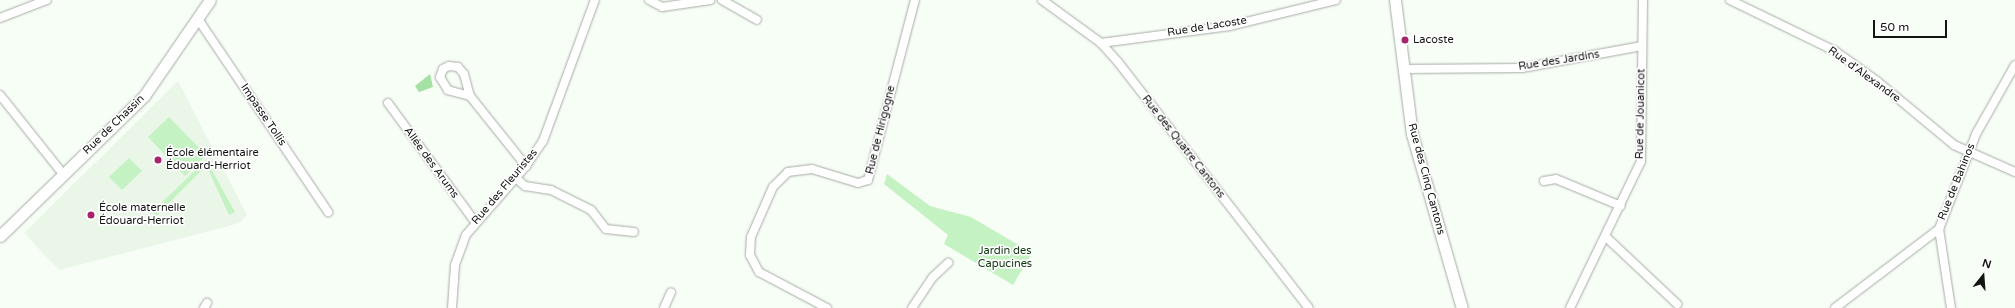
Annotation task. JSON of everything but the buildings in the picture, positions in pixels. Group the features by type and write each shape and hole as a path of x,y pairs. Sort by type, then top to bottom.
{"street":[{"path":"0,18 47,0"},
{"name":"Rue de Chassin","path":"0,236 144,96 210,0"},
{"name":"Rue des Fleuristes","path":"452,308 455,265 475,222 526,166 551,124 595,0"},
{"path":"649,0 662,7 710,0"},
{"path":"722,0 757,20"},
{"name":"Rue de Hirigogne","path":"826,308 759,272 750,255 751,237 773,187 788,172 812,169 858,183 868,180 914,0"},
{"name":"Rue des Quatre Cantons","path":"1042,0 1101,43 1309,308"},
{"name":"Rue de Lacoste","path":"1101,43 1230,26 1336,0"},
{"name":"Rue des Cinq Cantons","path":"1395,0 1412,134 1462,308"},
{"name":"Rue de Jouanicot","path":"1570,308 1621,206 1641,161 1643,0"},
{"name":"Rue d'Alexandre","path":"1731,0 1835,51 1877,81 1954,145 2015,172"},
{"name":"Impasse Tollis","path":"198,19 328,212"},
{"name":"Rue des Jardins","path":"1403,69 1522,68 1642,46"},
{"name":"Rue de Bahinos","path":"1951,308 1939,229 1968,152 2015,66"},
{"path":"0,95 63,174"},
{"path":"470,96 526,166"},
{"name":"Allée des Arums","path":"388,103 475,222"},
{"path":"516,178 525,186 551,190 591,210 606,229 634,232"},
{"path":"1544,181 1556,179 1621,206"},
{"path":"1835,308 1939,229"},
{"path":"1606,237 1677,304"},
{"path":"912,308 933,277 948,262"},
{"path":"664,308 671,292"}],"shaded area":[{"path":"430,74 433,87 419,92 415,86"},
{"name":"École élémentaire Édouard-Herriot","path":"178,81 247,215 239,223 229,226 59,270 24,233"}],"green space":[{"path":"169,117 206,155 185,176 148,137"},
{"path":"129,158 142,171 122,190 109,177"},
{"path":"206,160 209,163 156,216 152,212"},
{"path":"210,167 235,212 229,215 208,169"},
{"name":"Jardin des Capucines","path":"887,174 930,206 971,217 1032,253 1013,285 944,244 948,235 884,184"}],"place":[{"name":"Lacoste","path":"1405,40"},
{"name":"École élémentaire Édouard-Herriot","path":"158,160"},
{"name":"École maternelle Édouard-Herriot","path":"91,215"}]}
